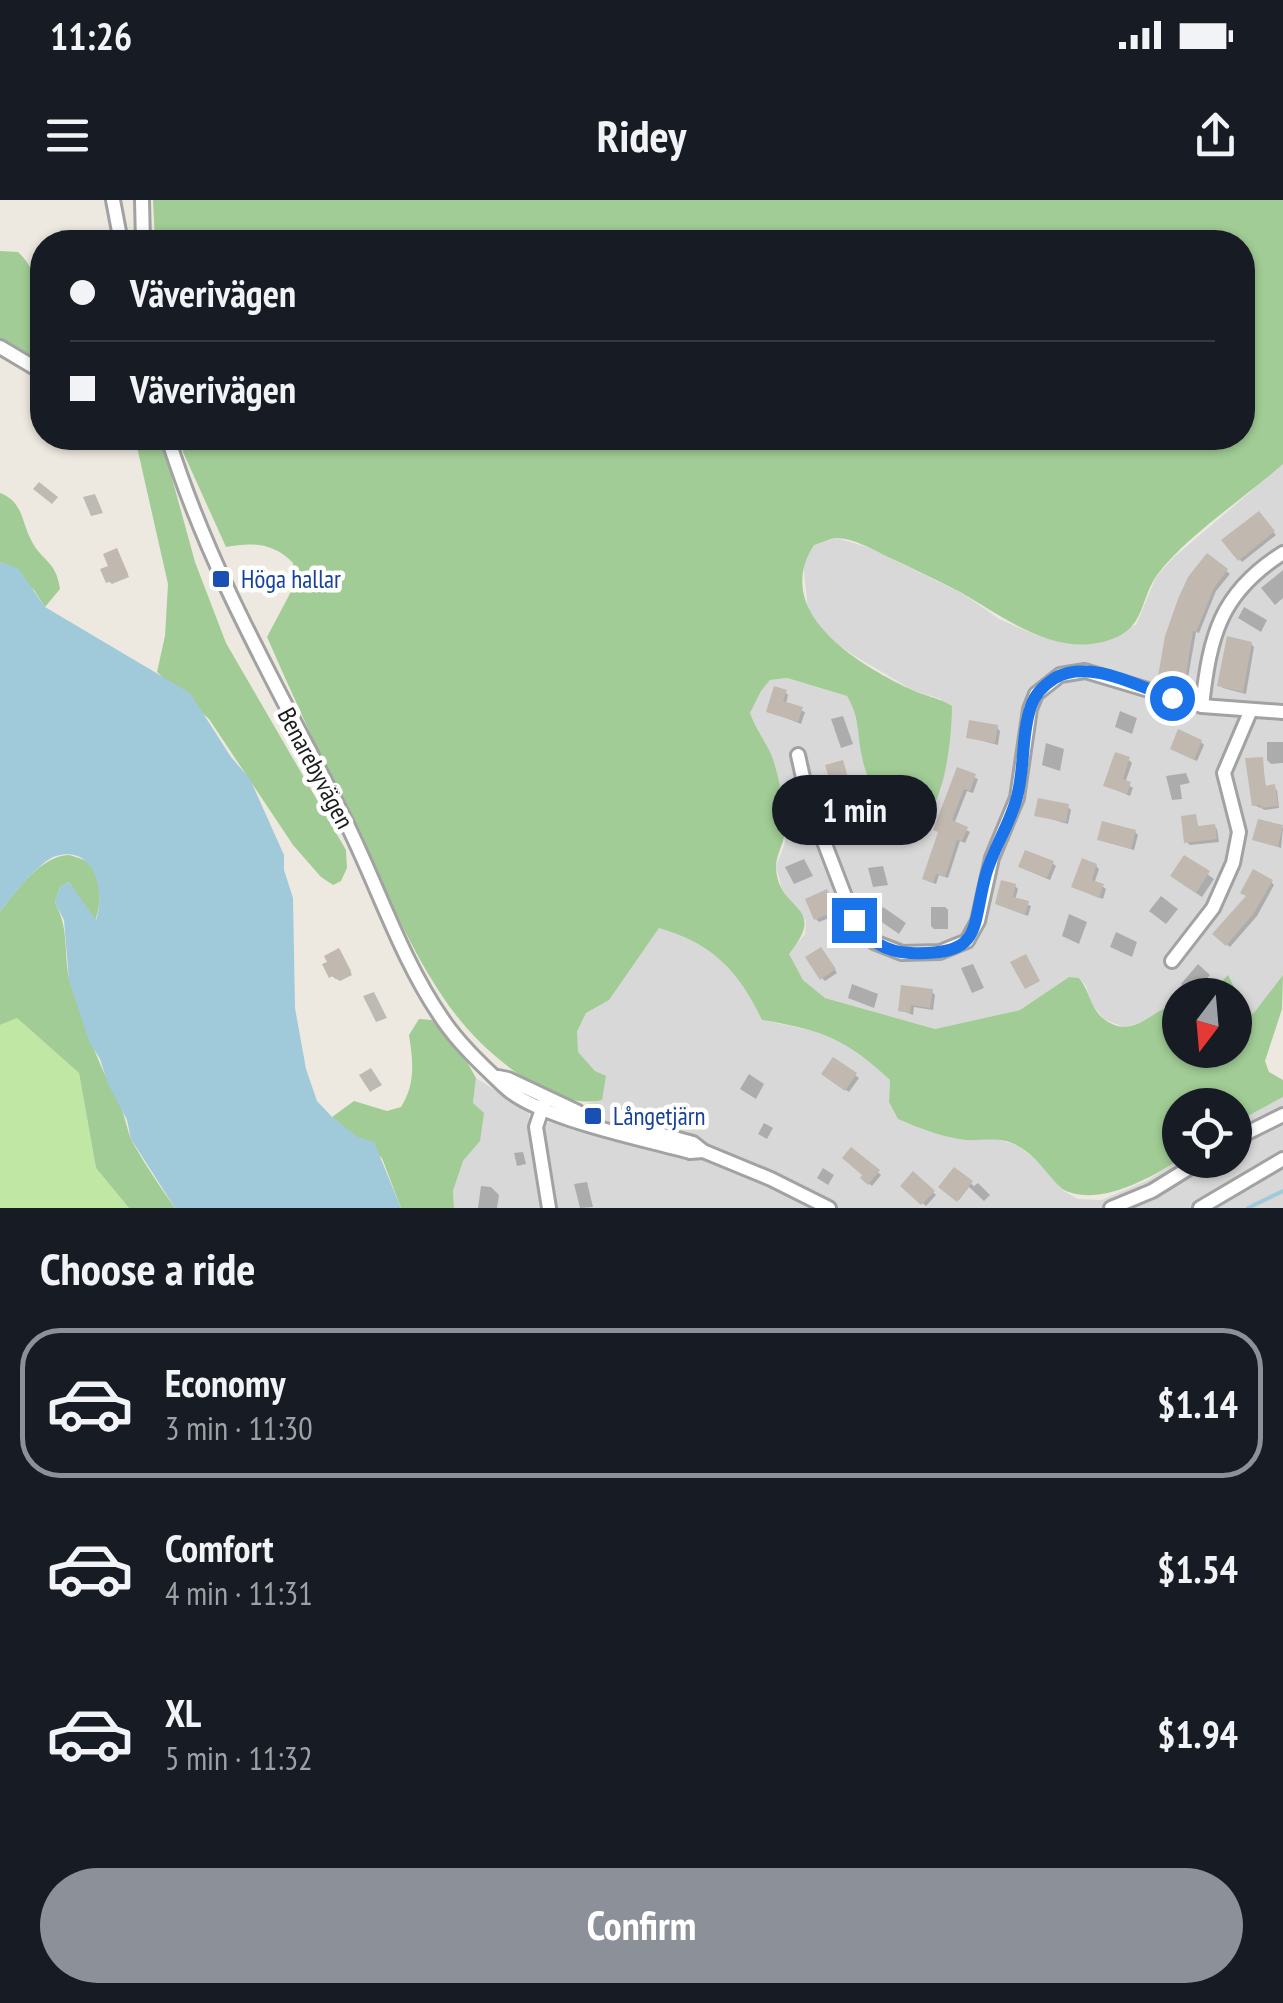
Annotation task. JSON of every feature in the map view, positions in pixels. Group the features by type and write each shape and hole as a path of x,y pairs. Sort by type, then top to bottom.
{"street":[{"path":"113,200 119,230"},
{"path":"142,200 143,230"},
{"path":"0,347 30,365"},
{"name":"Benarebyvägen","path":"172,450 226,592 343,816 414,970 464,1046 498,1078 508,1079 543,1103 693,1142 703,1151 829,1208"},
{"path":"1202,706 1212,648 1225,610 1248,576 1283,553"},
{"path":"798,755 808,800 839,886 862,933 902,953 940,952 967,941 978,922 986,877 1017,798 1030,709 1036,694 1060,675 1084,671 1202,706 1283,712"},
{"path":"1172,961 1213,908 1233,863 1238,832 1224,773 1250,712"},
{"path":"543,1103 536,1127 549,1208"},
{"path":"1252,1131 1283,1114"},
{"path":"1200,1208 1283,1159"},
{"path":"1111,1208 1173,1178"},
{"path":"792,1208 798,1193"}],"shaded area":[{"path":"1283,464 1283,975 1253,1015 1252,978 1162,978 1162,1011 1145,1022 1124,1027 1105,1020 1091,1003 1086,986 1079,978 1069,977 1020,1010 935,1029 825,998 803,980 788,954 805,934 806,921 782,889 776,866 785,843 781,793 775,765 750,713 761,690 770,680 786,678 847,696 857,712 862,759 941,791 943,769 941,699 914,691 853,655 829,638 808,610 803,562 814,545 837,538 870,548 965,595 999,619 1065,643 1136,625 1156,577"},
{"path":"659,928 689,937 719,958 747,987 762,1020 828,1034 860,1052 890,1080 889,1102 899,1119 964,1140 996,1139 1017,1145 1044,1166 1062,1190 1078,1199 1102,1200 1162,1171 1162,1178 1252,1178 1252,1114 1283,1097 1283,1208 454,1208 453,1191 463,1161 480,1141 473,1103 476,1078 529,1112 529,1118 575,1131 585,1104 602,1100 595,1071 577,1052 577,1033 586,1013 609,999"}],"green space":[{"path":"153,200 1283,200 1283,464 1170,560 1157,575 1126,632 1096,643 1055,641 1016,625 869,547 833,539 814,545 804,569 803,592 811,613 825,632 865,664 914,691 952,706 947,763 934,806 922,818 905,822 883,803 864,766 856,718 847,696 787,678 770,680 750,713 771,754 782,797 785,829 776,862 779,882 803,916 800,938 789,954 803,980 825,998 935,1029 1020,1010 1069,977 1079,978 1100,1016 1116,1026 1136,1024 1162,1010 1162,1068 1252,1068 1252,1013 1283,975 1282,1009 1265,1061 1269,1072 1283,1080 1283,1097 1252,1114 1252,1088 1162,1088 1162,1170 1122,1189 1076,1194 1062,1189 1031,1155 1012,1143 956,1139 898,1119 889,1102 890,1080 859,1054 832,1038 762,1020 744,987 722,961 694,942 659,928 609,1000 586,1013 577,1032 578,1052 595,1071 606,1076 602,1100 562,1097 542,1088 484,1046 456,1015 411,943 267,637 294,586 293,563 278,551 262,546 226,547 183,450 1255,450 1255,230 154,230"},
{"path":"0,251 18,252 30,267 30,357 0,339"},
{"path":"138,450 164,450 195,562 226,643 346,850 347,868 341,881 333,885 321,877 293,845 209,719 157,672 165,636 168,584"},
{"path":"0,493 13,501 35,547 55,572 60,589 45,607 34,590 0,562"},
{"path":"69,855 92,865 100,892 95,921 69,882 60,887 55,903 63,924 71,985 133,1143 175,1208 129,1208 96,1168 79,1073 17,1018 0,1025 0,911 39,868"},
{"path":"17,1018 79,1073 96,1168 129,1208 0,1208 0,1025"},
{"path":"419,1019 432,1020 467,1062 476,1078 473,1103 484,1113 480,1141 463,1161 453,1191 454,1208 401,1208 382,1158 332,1117 354,1101 387,1111 401,1107 411,1081 409,1035"}],"water":[{"path":"0,562 18,568 45,607 190,693 250,779 284,855 284,870 293,898 295,1008 306,1069 317,1101 358,1137 374,1142 401,1208 175,1208 131,1139 127,1120 89,1041 69,980 64,920 55,903 60,887 69,882 96,920 99,897 94,873 80,857 56,856 34,872 0,911"}],"building":[{"path":"1259,511 1275,531 1238,561 1221,540"},
{"path":"117,548 128,574 106,583 100,569 108,566 103,554"},
{"path":"1207,553 1228,569 1214,588 1196,632 1193,631 1184,687 1157,682 1165,636 1178,599 1188,577"},
{"path":"1227,636 1252,642 1243,692 1217,686"},
{"path":"774,686 787,690 783,701 803,707 798,722 766,712"},
{"path":"969,720 998,725 995,743 966,738"},
{"path":"1178,729 1202,740 1194,760 1170,749"},
{"path":"1115,752 1130,757 1123,779 1131,782 1127,794 1103,786"},
{"path":"1263,757 1265,786 1275,784 1278,806 1252,806 1245,758"},
{"path":"843,760 853,795 835,800 825,765"},
{"path":"957,767 976,774 970,791 964,789 952,820 968,827 962,841 957,840 945,877 936,874 933,883 922,879 938,832 933,830"},
{"path":"1038,798 1069,804 1066,822 1034,816"},
{"path":"1196,814 1198,826 1215,824 1217,839 1184,843 1181,816"},
{"path":"1258,819 1283,825 1278,847 1252,840"},
{"path":"1102,821 1136,830 1131,849 1097,840"},
{"path":"1025,850 1054,861 1047,878 1018,867"},
{"path":"1184,855 1210,871 1196,893 1170,876"},
{"path":"1082,858 1097,864 1092,880 1104,884 1099,898 1071,887"},
{"path":"1253,869 1273,880 1254,913 1226,946 1212,934 1246,896 1240,893"},
{"path":"1001,880 1016,884 1013,897 1029,901 1025,915 995,904"},
{"path":"827,889 836,911 814,920 805,899"},
{"path":"821,947 836,969 820,980 805,957"},
{"path":"339,948 351,971 329,978 322,964 327,962 324,956"},
{"path":"1026,954 1040,981 1025,989 1010,962"},
{"path":"901,985 933,989 930,1008 911,1005 910,1013 898,1011"},
{"path":"833,1057 857,1073 845,1091 821,1074"},
{"path":"851,1147 880,1170 868,1185 842,1158"},
{"path":"954,1167 973,1181 957,1202 938,1187"},
{"path":"913,1171 935,1191 921,1205 900,1186"}],"waterway":[{"path":"1248,1208 1283,1191"}],"place":[{"name":"Höga hallar","path":"221,579"},
{"name":"Långetjärn","path":"593,1116"}],"route":[{"path":"854,920 874,942 902,953 940,952 967,941 978,922 986,877 1017,798 1030,709 1036,694 1049,682 1060,675 1084,671 1172,698"}]}
